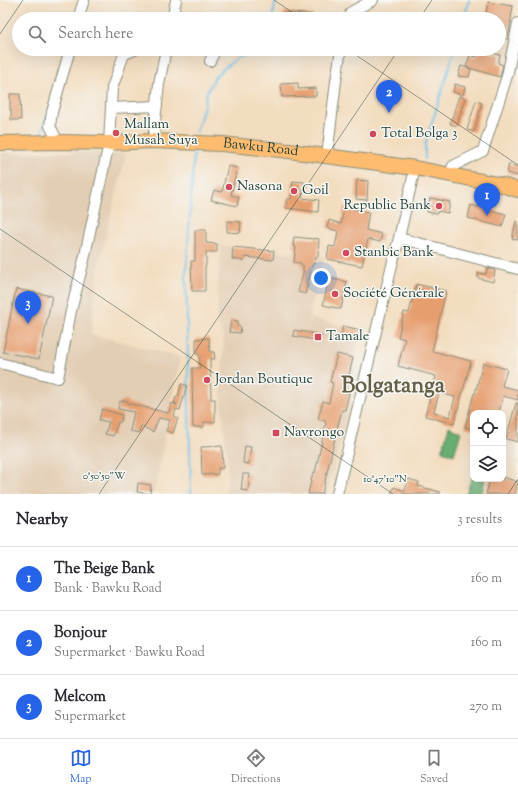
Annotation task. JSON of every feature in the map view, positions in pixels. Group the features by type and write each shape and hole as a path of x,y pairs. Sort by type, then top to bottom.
{"highway":[{"name":"Bawku Road","path":"0,143 109,143 153,141 222,144 290,151 415,168 502,185 518,190"}],"street":[{"path":"80,12 84,0"},
{"path":"174,12 176,0"},
{"path":"352,12 373,0"},
{"path":"449,175 453,166 483,151 507,76 518,23"},
{"path":"58,142 50,126 52,112 68,56"},
{"path":"0,363 58,378 71,311 84,260 109,143 112,88 124,56"},
{"path":"153,141 156,106 165,56"},
{"path":"210,61 212,56"},
{"path":"327,156 340,56"},
{"path":"507,76 518,70"},
{"path":"110,108 156,106"},
{"path":"337,494 415,168"},
{"path":"399,238 518,269"}],"shaded area":[{"path":"89,152 126,154 98,268 91,334 180,357 154,494 0,494 0,153"},
{"path":"221,246 321,256 323,258 309,318 361,330 355,354 355,383 327,494 226,494 228,467 221,396 224,337 217,324 218,281"}],"green space":[{"path":"449,426 461,432 454,455 442,451"},
{"path":"470,482 484,482 482,494 466,494"}],"building":[{"path":"488,2 513,6 508,39 506,39 506,12 486,12"},
{"path":"470,56 500,56 498,63 503,65 500,77 466,67"},
{"path":"461,66 471,69 469,77 458,76"},
{"path":"298,83 298,89 316,88 316,96 282,97 281,84"},
{"path":"455,84 465,87 463,95 453,92"},
{"path":"10,94 20,94 21,120 11,120"},
{"path":"459,96 465,98 457,126 450,124"},
{"path":"476,101 482,103 474,132 467,130"},
{"path":"509,164 518,167 518,176 507,173"},
{"path":"228,166 237,168 231,195 239,197 237,206 211,200 214,190 222,192"},
{"path":"357,180 368,181 367,200 356,199"},
{"path":"293,181 304,182 302,198 319,200 318,212 286,208 287,199 291,199"},
{"name":"Republic Bank","path":"430,198 450,202 448,213 438,211 437,214 427,212"},
{"path":"471,205 506,214 502,227 468,218"},
{"path":"344,207 369,212 366,230 382,234 380,242 368,239 362,266 327,259 329,246 335,247 338,231 327,228 329,220 341,224"},
{"path":"227,221 241,222 240,233 227,232"},
{"path":"516,221 518,222 518,240 512,239"},
{"path":"195,230 206,230 206,243 217,244 217,252 206,252 205,291 192,291 191,261 195,261"},
{"path":"294,237 319,239 318,257 316,256 315,264 313,263 305,294 298,292 304,266 301,266 301,263 294,262 296,247 293,246"},
{"path":"233,247 274,251 273,260 245,257 244,261 232,259"},
{"path":"487,268 495,270 493,282 478,278 478,273 486,274"},
{"name":"Société Générale","path":"329,278 347,282 341,309 323,305"},
{"path":"416,284 446,291 432,351 471,361 454,424 425,416 436,376 398,366 405,339 398,337 404,312 409,313","holes":["439,393 455,397 450,417 434,412"]},
{"path":"16,289 52,296 39,359 3,352"},
{"path":"231,320 238,321 237,326 241,327 240,333 229,332"},
{"path":"343,326 361,330 358,341 341,337"},
{"path":"294,330 322,335 320,341 293,336"},
{"path":"209,338 210,352 214,352 215,359 210,359 211,399 215,399 215,422 204,422 204,427 193,427 192,368 200,368 199,354 196,354 196,339"},
{"path":"337,354 353,358 345,392 349,393 345,410 342,410 322,494 308,494 313,472 315,473 326,423 325,421 318,419 323,401 329,403 333,383 330,382"},
{"path":"483,363 507,369 502,386 518,390 518,400 503,396 500,410 470,410 470,428 465,427 474,393 475,394"},
{"path":"181,384 187,385 180,410 176,409 174,417 178,418 173,433 166,431 170,420 159,418 153,432 141,426 139,433 130,431 134,412 118,409 120,401 128,401 127,403 168,413 172,403 177,404 174,403 176,397 178,397"},
{"path":"516,403 518,403 518,442 506,439"},
{"path":"102,409 122,415 121,422 118,422 113,436 105,434 109,422 99,420"},
{"path":"222,446 223,468 218,468 218,474 202,475 201,447"},
{"path":"245,446 251,447 249,464 243,463"},
{"path":"243,474 250,474 248,491 241,490"},
{"path":"506,478 518,482 515,494 486,494 489,482 506,482"},
{"path":"408,479 419,482 418,486 440,492 440,494 391,494 394,487 405,491"},
{"path":"138,483 151,485 150,494 137,492"}],"waterway":[{"path":"273,12 276,0"},
{"path":"466,12 469,0"},
{"path":"196,133 207,92 216,75 237,58 244,56"},
{"path":"425,159 425,145 453,56"},
{"path":"54,86 58,75"},
{"path":"42,131 47,115"},
{"path":"191,494 186,276 194,153"}],"place":[{"name":"Bonjour","path":"389,113"},
{"name":"Mallam Musah Suya","path":"116,133"},
{"name":"Total Bolga 3","path":"373,134"},
{"name":"Nasona","path":"229,187"},
{"name":"Goil","path":"294,191"},
{"name":"Republic Bank","path":"439,206"},
{"name":"The Beige Bank","path":"487,216"},
{"name":"Stanbic Bank","path":"346,253"},
{"name":"Société Générale","path":"335,294"},
{"name":"Melcom","path":"28,324"},
{"name":"Tamale","path":"318,337"},
{"name":"Jordan Boutique","path":"207,380"},
{"name":"Navrongo","path":"276,433"}],"district":[{"name":"Bolgatanga","path":"393,387"}]}
